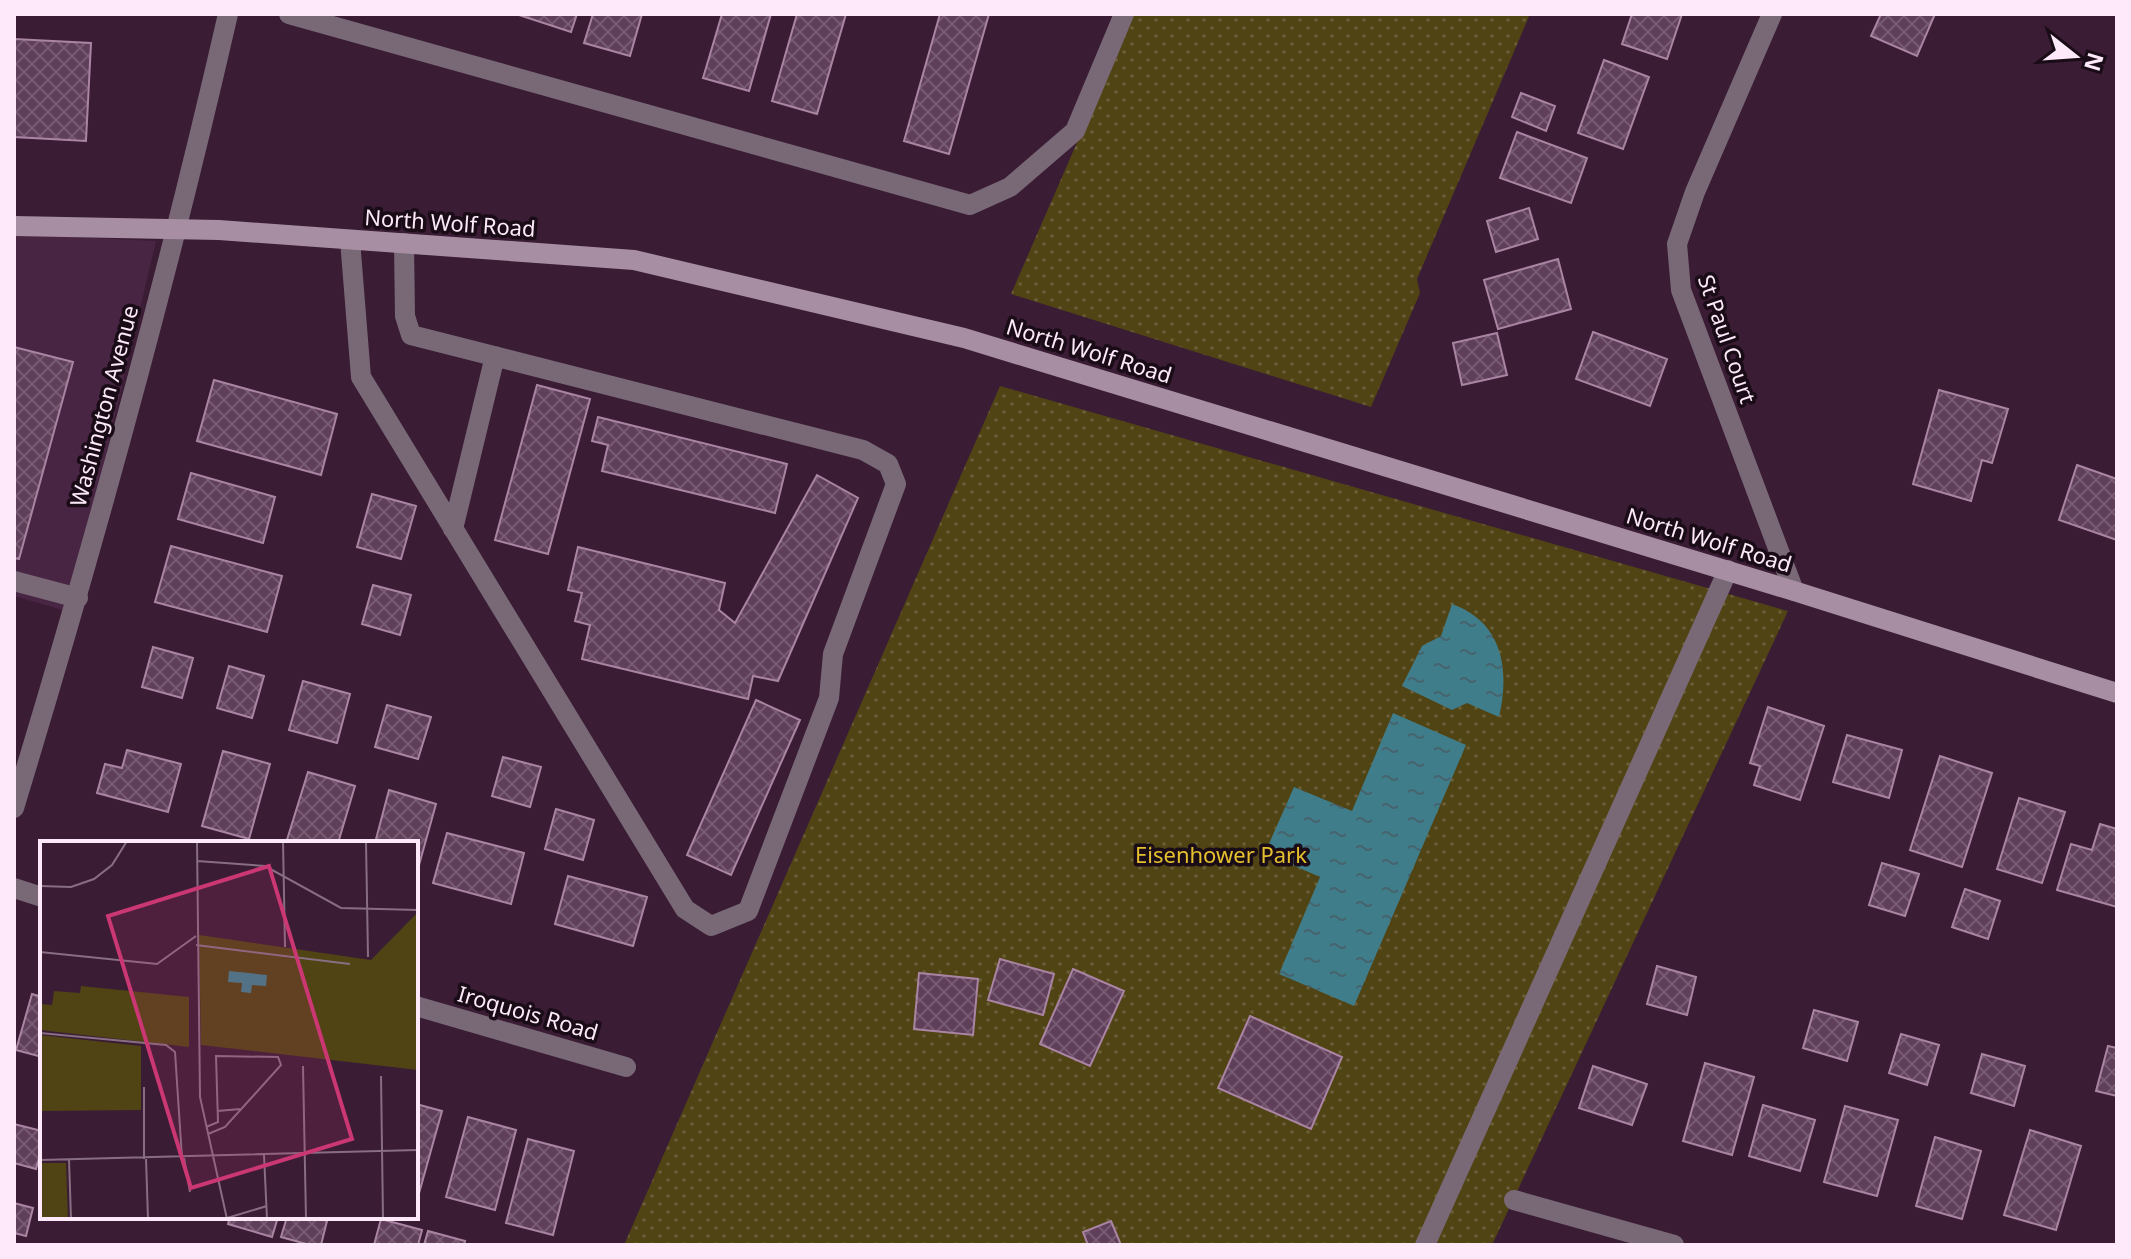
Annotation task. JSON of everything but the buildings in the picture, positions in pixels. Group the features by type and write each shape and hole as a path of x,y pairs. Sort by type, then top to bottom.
{"main road":[{"name":"North Wolf Road","path":"14,226 219,230 634,260 964,338 1728,570 2117,693"}],"street":[{"path":"289,14 970,205 1010,187 1075,131 1124,14"},
{"name":"St Paul Court","path":"1772,14 1695,192 1677,244 1681,290 1794,591"},
{"name":"Washington Avenue","path":"14,808 78,598 176,230 223,15"},
{"path":"350,240 361,377 685,909 711,926 748,911 829,698 833,654 896,484 888,464 863,450 411,335 405,316 404,243"},
{"path":"453,529 495,356"},
{"path":"1425,1245 1728,570"},
{"path":"14,581 78,598"},
{"path":"14,888 40,896"},
{"name":"Iroquois Road","path":"418,1007 626,1067"},
{"path":"1514,1200 1674,1245"}],"shaded area":[{"path":"14,234 156,241 69,612 14,596"}],"green space":[{"path":"1133,14 1530,14 1417,279 1420,293 1371,407 1011,294"},
{"name":"Eisenhower Park","path":"1000,386 1788,611 1492,1245 624,1245"}],"water":[{"path":"1452,604 1482,623 1499,650 1503,682 1499,717 1467,703 1452,710 1402,686 1422,646 1441,636"},
{"path":"1393,713 1466,745 1354,1006 1279,974 1320,877 1265,853 1294,787 1352,811"}]}
